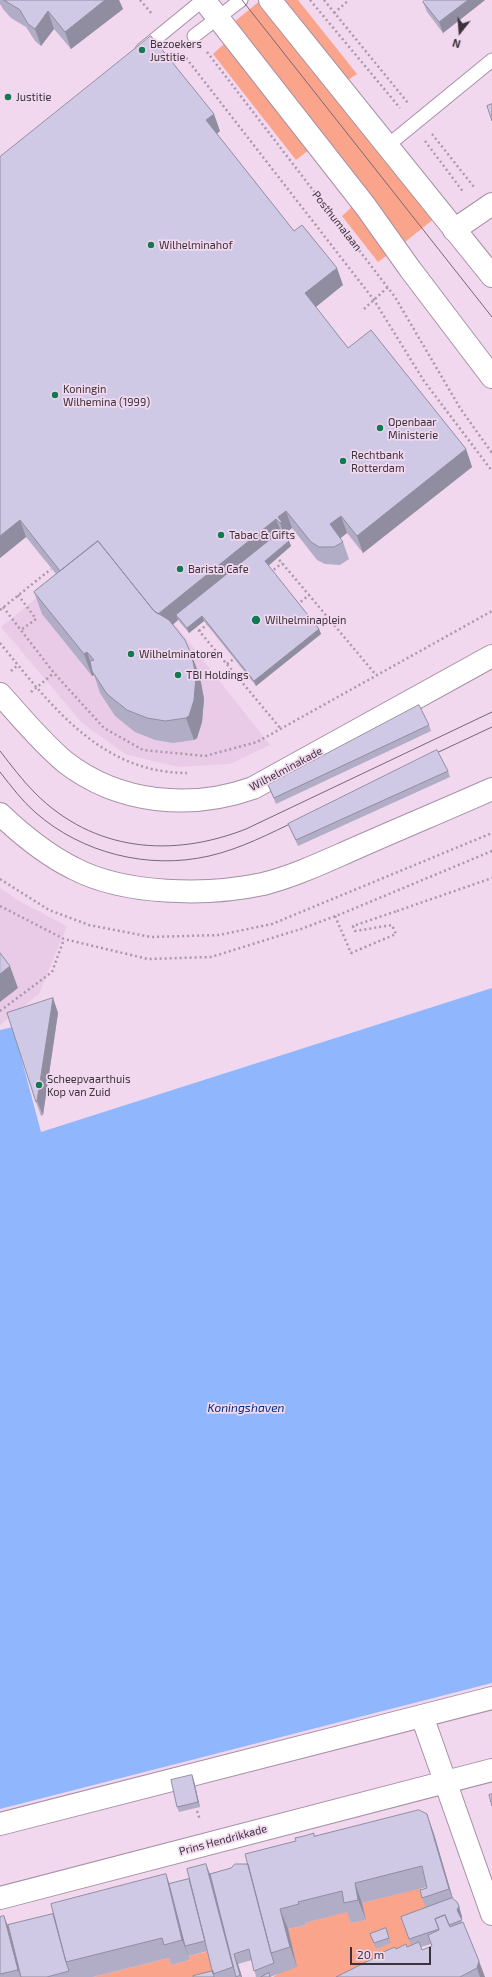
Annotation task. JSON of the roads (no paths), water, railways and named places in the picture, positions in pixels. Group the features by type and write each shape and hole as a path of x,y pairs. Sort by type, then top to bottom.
{"main road":[{"path":"204,0 366,207 410,269 492,377"},
{"path":"270,0 492,276"},
{"path":"454,230 492,204"},
{"name":"Wilhelminakade","path":"0,694 54,752 65,762 90,778 110,787 150,798 170,801 200,800 224,796 253,788 492,656"},
{"path":"0,814 36,846 74,869 86,874 112,882 140,887 196,892 236,888 278,879 336,856 492,789"},
{"path":"0,1824 492,1698"},
{"path":"422,1716 492,1914"},
{"name":"Prins Hendrikkade","path":"0,1898 492,1770"}],"lane":[{"path":"142,50 204,0"},
{"path":"194,36 241,0"},
{"path":"387,146 492,60"}],"water":[{"name":"Koningshaven","path":"492,988 492,1683 0,1809 0,1030 13,1027 41,1132"}],"tram line":[{"path":"242,0 492,317"},
{"path":"0,751 35,793 58,813 82,828 108,838 135,844 162,846 190,844 218,838 246,829 492,712"},
{"path":"428,757 492,727"},
{"path":"0,772 26,804 54,827 74,839 95,848 117,855 140,859 163,861 186,860 209,856 243,845 298,820"}],"place":[{"name":"Bezoekers Justitie","path":"142,50"},
{"name":"Justitie","path":"8,97"},
{"name":"Wilhelminahof","path":"151,245"},
{"name":"Koningin Wilhemina (1999)","path":"55,395"},
{"name":"Openbaar Ministerie","path":"380,428"},
{"name":"Rechtbank Rotterdam","path":"343,461"},
{"name":"Tabac & Gifts","path":"221,535"},
{"name":"Barista Cafe","path":"180,569"},
{"name":"Wilhelminaplein","path":"256,620"},
{"name":"Wilhelminatoren","path":"131,654"},
{"name":"TBI Holdings","path":"178,675"},
{"name":"Scheepvaarthuis Kop van Zuid","path":"39,1085"}]}
